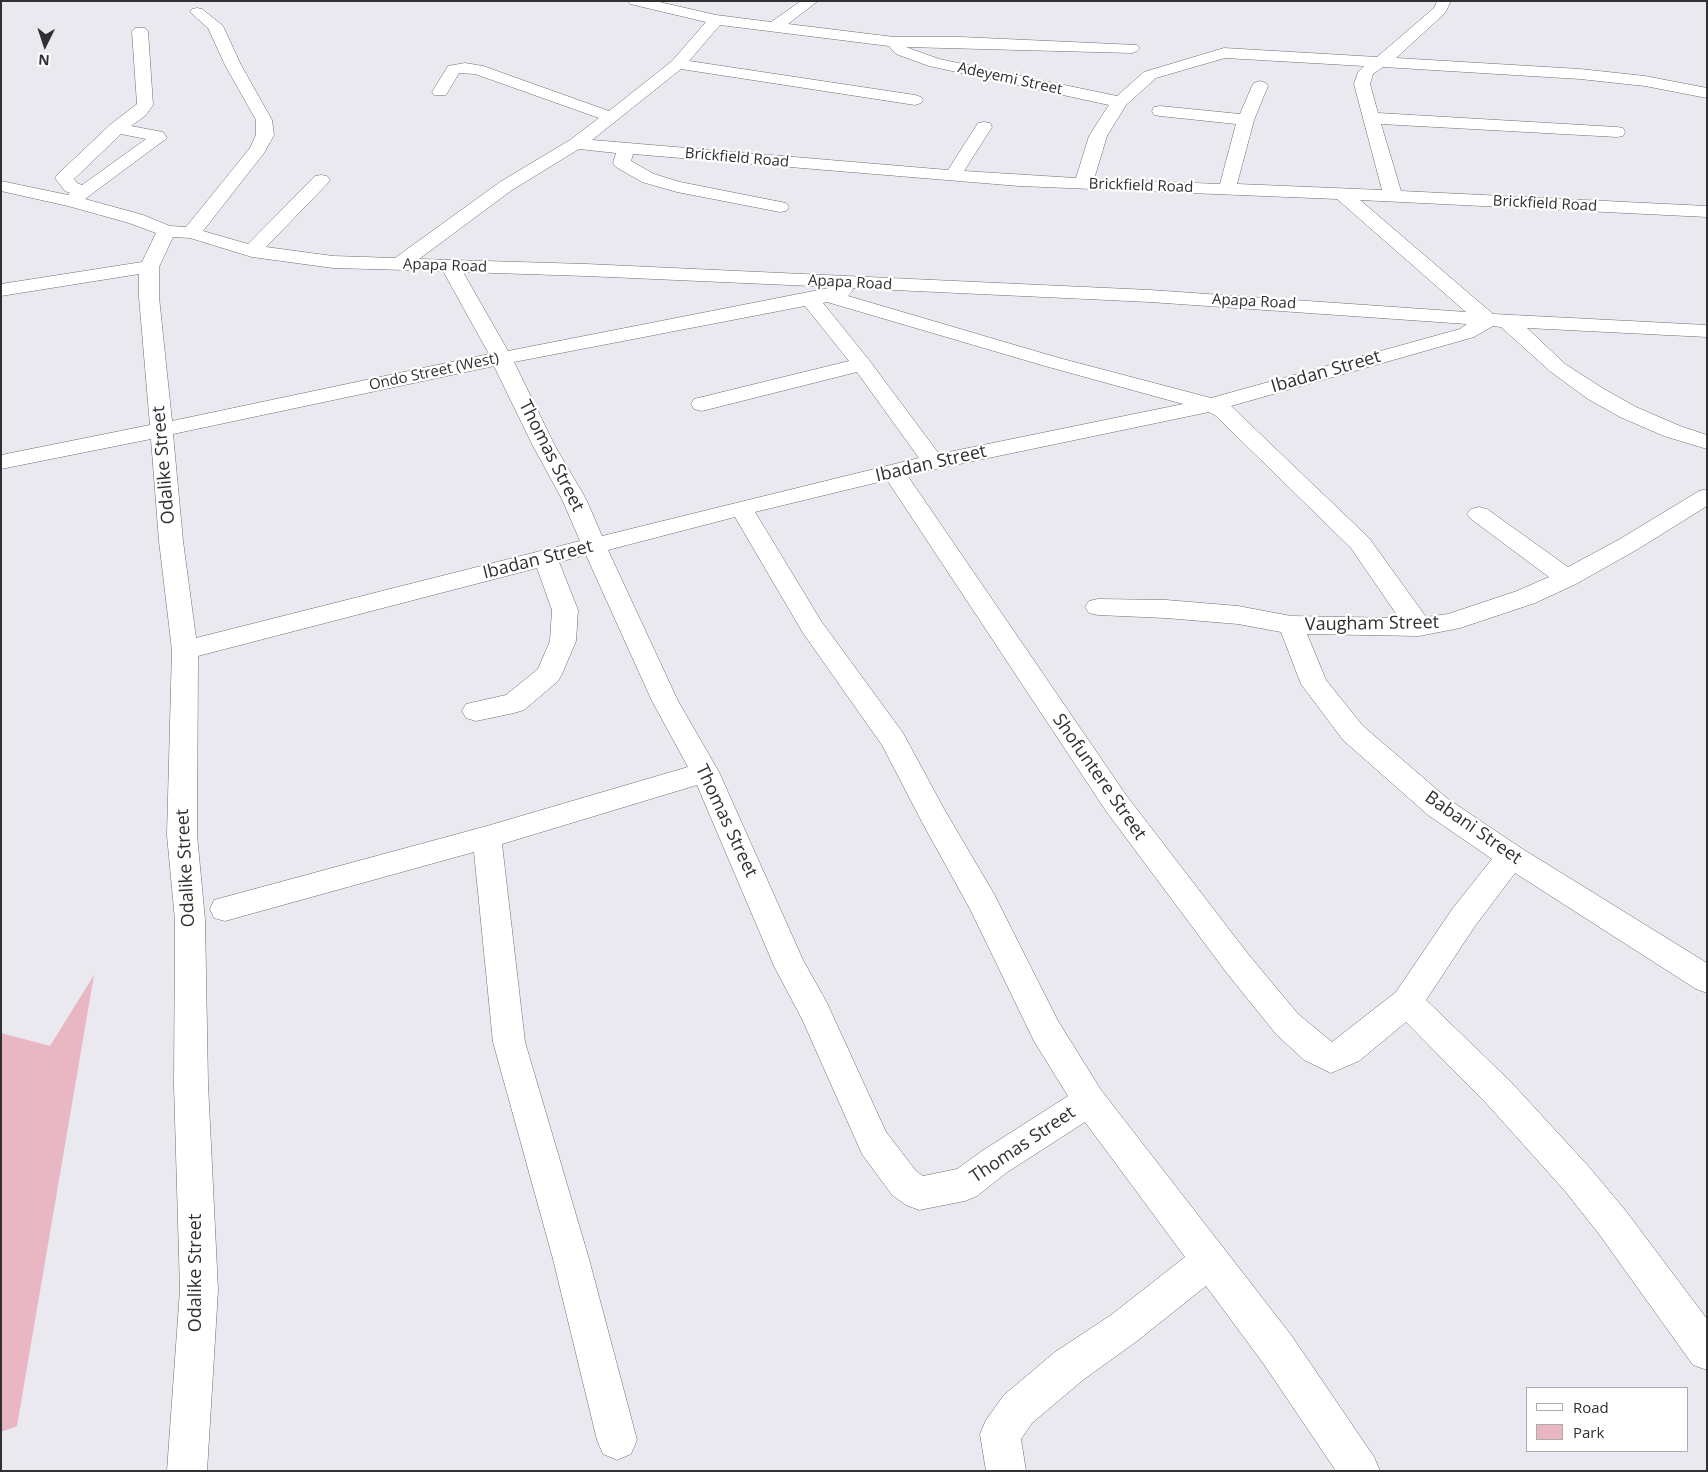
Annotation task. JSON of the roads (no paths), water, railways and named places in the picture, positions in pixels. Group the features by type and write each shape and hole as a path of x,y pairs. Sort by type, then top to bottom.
{"street":[{"path":"635,1 716,20 769,23 897,46 961,42 1132,48"},
{"path":"769,23 811,1"},
{"path":"1393,196 1362,84 1366,72 1380,63 1440,10 1444,1"},
{"path":"191,233 258,149 265,135 264,120 232,65 215,26 197,12"},
{"path":"398,265 506,186 576,144 612,118 678,64 716,20"},
{"path":"117,128 157,136 158,138 77,197 64,178 117,128 139,112 145,105 145,77 140,31"},
{"name":"Adeyemi Street","path":"897,46 935,63 1120,102"},
{"path":"1083,184 1098,136 1111,113 1120,102 1150,75 1224,53 1580,74 1645,82 1707,93"},
{"path":"678,64 915,100"},
{"path":"440,92 454,69 477,69 612,118"},
{"path":"1227,190 1246,120 1260,86"},
{"path":"1160,111 1246,120"},
{"path":"1370,118 1617,132"},
{"path":"953,175 984,128"},
{"name":"Brickfield Road","path":"576,144 1019,182 1393,196 1707,212"},
{"path":"626,148 622,163 648,178 677,187 780,207"},
{"path":"252,251 321,180"},
{"name":"Apapa Road","path":"1,186 77,197 167,231 191,233 252,251 324,261 586,270 1150,296 1498,320 1707,331"},
{"path":"1342,194 1558,368 1596,394 1636,416 1672,431 1707,442"},
{"path":"1,290 148,267 167,231"},
{"name":"Thomas Street","path":"450,266 475,308 544,446 574,499 612,589 665,700 704,772 790,966 816,1013 874,1143 904,1183 919,1193 965,1184 994,1162 1090,1101"},
{"name":"Odalike Street","path":"148,267 148,297 171,540 185,650 182,835 190,920 191,1084 199,1290 187,1471"},
{"name":"Ondo Street (West)","path":"1,462 501,358 818,298 866,283"},
{"path":"818,298 862,364 933,462"},
{"path":"818,298 1211,405 1224,412 1360,542 1419,627"},
{"name":"Ibadan Street","path":"185,650 741,508 894,473 933,462 1211,405 1467,333 1498,320"},
{"path":"702,404 862,364"},
{"name":"Shofuntere Street","path":"894,473 1116,803 1180,890 1287,1024 1316,1050 1331,1058 1347,1051 1407,1002"},
{"name":"Vaugham Street","path":"1098,607 1166,609 1238,615 1291,626 1419,627 1451,622 1526,597 1567,578 1629,544 1707,496"},
{"path":"741,508 812,627 893,740 933,816 983,903 1046,1031 1090,1101 1277,1349 1360,1471"},
{"path":"1479,514 1567,578"},
{"path":"476,711 514,703 549,674 563,641 565,610 545,558"},
{"name":"Babani Street","path":"1291,626 1314,684 1353,733 1438,807 1511,856 1707,980"},
{"path":"225,909 488,837 704,772"},
{"path":"488,837 509,1042 571,1259 617,1440"},
{"path":"1511,856 1464,917 1407,1002 1498,1092 1577,1179 1612,1222 1707,1352"},
{"path":"1006,1471 1000,1434 1018,1409 1069,1366 1124,1328 1210,1260"}]}
